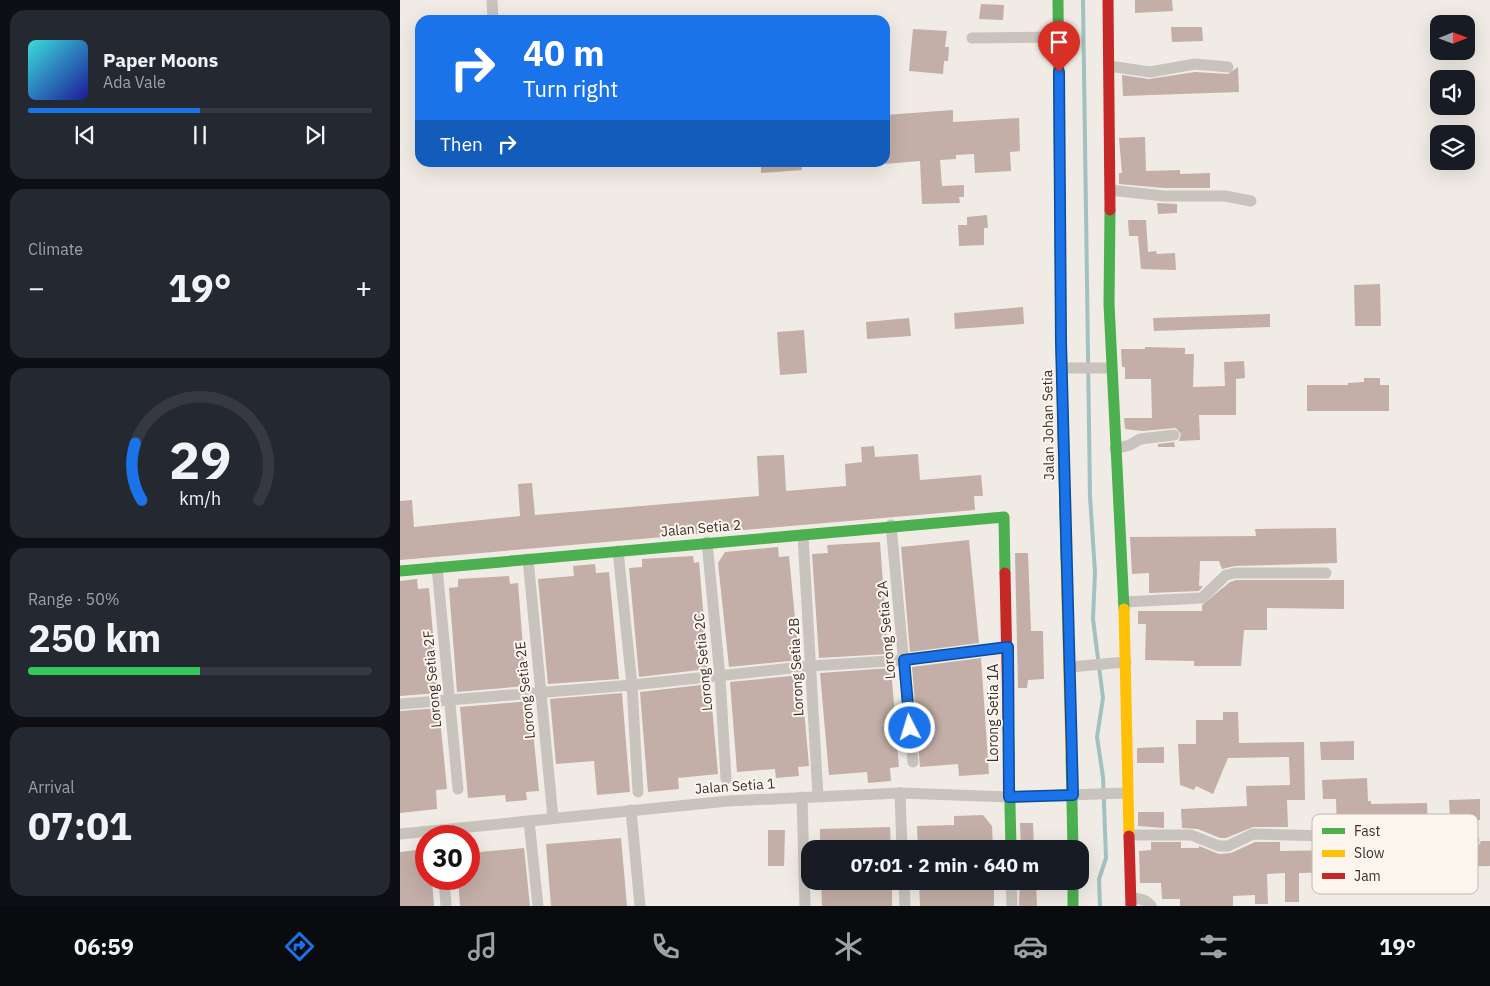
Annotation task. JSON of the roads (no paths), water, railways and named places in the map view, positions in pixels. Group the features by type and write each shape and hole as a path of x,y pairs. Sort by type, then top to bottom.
{"street":[{"path":"492,0 493,15"},
{"name":"Jalan Johan Setia","path":"1058,0 1062,368 1073,840"},
{"path":"1108,0 1110,190 1107,368 1115,449 1123,602 1123,794 1128,835 1131,902 1140,898 1151,906"},
{"path":"972,38 1059,37"},
{"path":"1109,66 1150,72 1196,64 1228,68"},
{"path":"1110,190 1156,195 1225,196 1251,201"},
{"path":"1062,368 1107,368"},
{"path":"1115,449 1130,445 1140,439 1174,435"},
{"name":"Jalan Setia 2","path":"400,571 707,542 803,536 891,525 1004,517"},
{"name":"Lorong Setia 1A","path":"1004,517 1008,647 1010,840"},
{"name":"Lorong Setia 2A","path":"891,525 913,762"},
{"name":"Lorong Setia 2B","path":"803,536 818,796"},
{"name":"Lorong Setia 2C","path":"707,542 720,676 726,778"},
{"path":"618,550 632,685 638,792"},
{"name":"Lorong Setia 2E","path":"528,559 553,818"},
{"name":"Lorong Setia 2F","path":"437,567 458,789"},
{"path":"1123,602 1202,598 1226,575 1235,573 1326,573"},
{"path":"400,704 540,691 632,685 811,666 904,660 1008,647"},
{"path":"1070,667 1122,663"},
{"path":"900,793 902,840"},
{"name":"Jalan Setia 1","path":"480,828 631,810 818,796 900,793 1009,797 1123,794"},
{"path":"802,797 804,906"},
{"path":"631,810 640,906"},
{"path":"528,821 538,906"},
{"name":"Jalan Setia 1","path":"400,834 415,834"},
{"path":"1128,835 1191,835 1219,846 1228,846 1253,834 1312,836"},
{"path":"445,890 446,906"},
{"path":"904,890 905,906"},
{"path":"1011,890 1012,906"},
{"path":"1073,890 1073,906"}],"waterway":[{"path":"1083,0 1090,496 1095,572 1093,619 1103,698 1097,737 1103,777 1106,858 1099,879 1100,906"}]}
